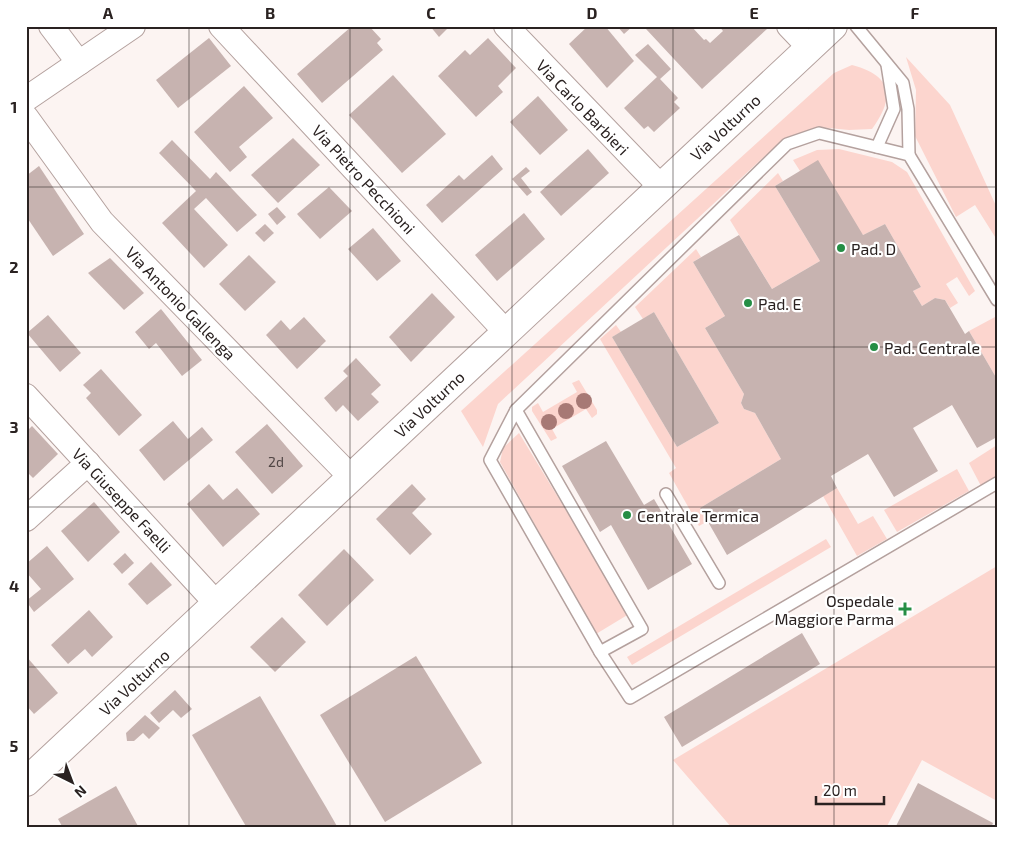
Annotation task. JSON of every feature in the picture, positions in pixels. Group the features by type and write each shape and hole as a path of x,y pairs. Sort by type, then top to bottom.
{"street":[{"path":"51,26 79,63"},
{"path":"26,99 133,26"},
{"name":"Via Pietro Pecchioni","path":"221,26 506,332"},
{"name":"Via Carlo Barbieri","path":"506,26 661,187"},
{"path":"789,26 810,48"},
{"name":"Via Volturno","path":"26,782 833,26"},
{"name":"Via Antonio Gallenga","path":"26,117 102,222 351,477"},
{"name":"Via Giuseppe Faelli","path":"26,396 217,604"},
{"path":"26,519 88,463"}],"lane":[{"path":"856,26 903,83 908,109 909,155 997,300"},
{"path":"878,146 894,109 891,80 885,59"},
{"path":"909,155 819,133 787,144 516,410 490,460 600,652 630,698 997,483"},
{"path":"516,410 642,630 600,652"},
{"path":"666,494 720,583"}],"shaded area":[{"path":"906,57 950,105 997,208 997,240 975,205 956,217 915,136 916,90"},
{"path":"852,65 876,75 886,89 887,98 884,107 872,129 849,130 818,127 795,135 766,155 498,404 483,447 461,411 834,73"},
{"path":"839,149 892,162 907,172 975,291 969,296 957,277 946,284 958,303 950,308 945,300 935,298 922,306 913,291 921,287 885,224 863,235 800,171 793,160 817,150"},
{"path":"778,173 783,181 775,186 820,261 772,289 730,220"},
{"path":"696,249 701,257 693,262 725,316 705,328 744,394 741,403 744,409 755,413 781,459 700,508 708,521 699,526 669,473 676,468 600,339 616,325 621,332 612,337 677,447 719,423 654,312 643,319 635,307"},
{"path":"995,317 997,321 997,379 969,331"},
{"path":"579,380 597,410 597,414 592,418 586,409 552,429 557,438 551,441 532,411 532,407 538,403 543,412 577,392 572,383"},
{"path":"519,433 629,614 596,634 500,462 503,448"},
{"path":"997,445 997,476 981,486 969,463"},
{"path":"957,469 969,491 897,532 884,510"},
{"path":"837,488 858,524 873,516 887,539 857,556 823,496"},
{"path":"826,539 831,547 632,665 627,657"},
{"name":"Ospedale Maggiore Parma","path":"997,566 997,801 922,760 886,828 732,828 673,760"}],"building":[{"path":"352,26 369,26 381,39 377,43 383,50 322,103 297,74"},
{"path":"430,26 450,26 439,37"},
{"path":"588,26 605,26 634,61 607,88 569,44"},
{"path":"617,26 633,26 624,34"},
{"path":"648,26 691,26 704,40 706,39 710,43 723,31 719,26 764,26 767,29 702,89 646,29"},
{"path":"209,38 231,66 178,108 156,80"},
{"path":"488,38 516,68 498,86 503,92 476,117 438,76 465,50 470,55"},
{"path":"648,44 671,69 660,79 678,98 674,102 680,108 654,132 648,126 644,129 624,108 657,77 635,55"},
{"path":"393,75 446,134 402,173 349,115"},
{"path":"244,86 273,118 239,147 247,157 230,172 194,132"},
{"path":"538,96 568,130 540,155 510,122"},
{"path":"293,138 320,165 278,203 251,175"},
{"path":"172,140 210,179 216,172 257,215 237,232 206,198 194,209 228,245 204,268 162,223 196,191 159,153"},
{"path":"588,149 609,173 561,216 540,192"},
{"path":"492,155 503,169 442,223 426,205 459,175 464,180"},
{"path":"818,160 863,235 885,224 921,287 913,291 922,306 935,298 945,300 965,334 969,331 997,379 997,437 977,448 952,405 913,428 938,471 894,497 868,454 831,476 837,488 727,555 700,508 781,459 755,413 744,409 741,403 744,394 705,328 725,316 693,262 739,235 772,289 820,261 775,186"},
{"path":"39,166 84,234 53,256 26,216 26,176"},
{"path":"526,167 530,171 521,178 532,192 527,196 512,179"},
{"path":"329,187 352,211 320,239 297,214"},
{"path":"277,207 286,217 277,225 268,214"},
{"path":"524,213 545,239 497,281 475,255"},
{"path":"265,224 274,233 264,242 255,233"},
{"path":"373,228 401,261 377,281 348,249"},
{"path":"249,255 276,282 245,311 219,284"},
{"path":"110,258 144,293 124,310 88,273"},
{"path":"432,293 455,317 411,362 389,337"},
{"path":"161,309 202,360 182,376 156,343 149,349 135,332"},
{"path":"654,312 719,423 677,447 612,337"},
{"path":"48,315 81,353 60,372 27,333"},
{"path":"304,317 326,341 297,369 266,335 281,320 290,330"},
{"path":"356,358 381,385 371,394 379,402 358,421 343,405 336,412 324,398 348,376 343,371"},
{"path":"101,369 142,415 119,436 86,398 91,393 83,385"},
{"path":"173,421 188,439 202,427 213,440 164,481 139,450"},
{"path":"267,424 303,466 272,494 235,452"},
{"path":"32,426 58,454 33,478 26,471 26,432"},
{"name":"Centrale Termica","path":"606,441 644,505 654,499 692,564 648,590 611,525 600,532 562,466"},
{"path":"209,484 223,500 237,488 260,514 223,547 187,504"},
{"path":"412,484 426,499 412,513 432,534 410,555 376,519"},
{"path":"94,502 120,532 88,562 61,531"},
{"path":"47,546 74,579 34,612 26,601 41,589 26,572 26,564"},
{"path":"344,549 374,580 327,626 298,595"},
{"path":"125,553 134,563 122,574 113,564"},
{"path":"151,562 172,585 147,605 128,584"},
{"path":"89,610 113,637 92,657 85,649 68,664 51,645"},
{"path":"282,617 306,642 275,672 250,647"},
{"path":"802,633 820,664 682,747 664,717"},
{"path":"26,656 58,693 34,714 26,705"},
{"path":"416,656 482,763 385,822 320,715"},
{"path":"175,690 192,709 181,718 173,710 159,723 150,713"},
{"path":"260,696 338,828 247,828 192,735"},
{"path":"145,715 160,728 149,739 143,733 134,741 127,741 126,733"},
{"path":"918,783 993,823 991,828 895,828"},
{"path":"116,786 139,828 63,828 58,819"}],"place":[{"name":"Pad. D","path":"841,248"},
{"name":"Pad. E","path":"748,303"},
{"name":"Pad. Centrale","path":"874,347"},
{"name":"Centrale Termica","path":"627,515"},
{"name":"Ospedale Maggiore Parma","path":"905,609"}]}
